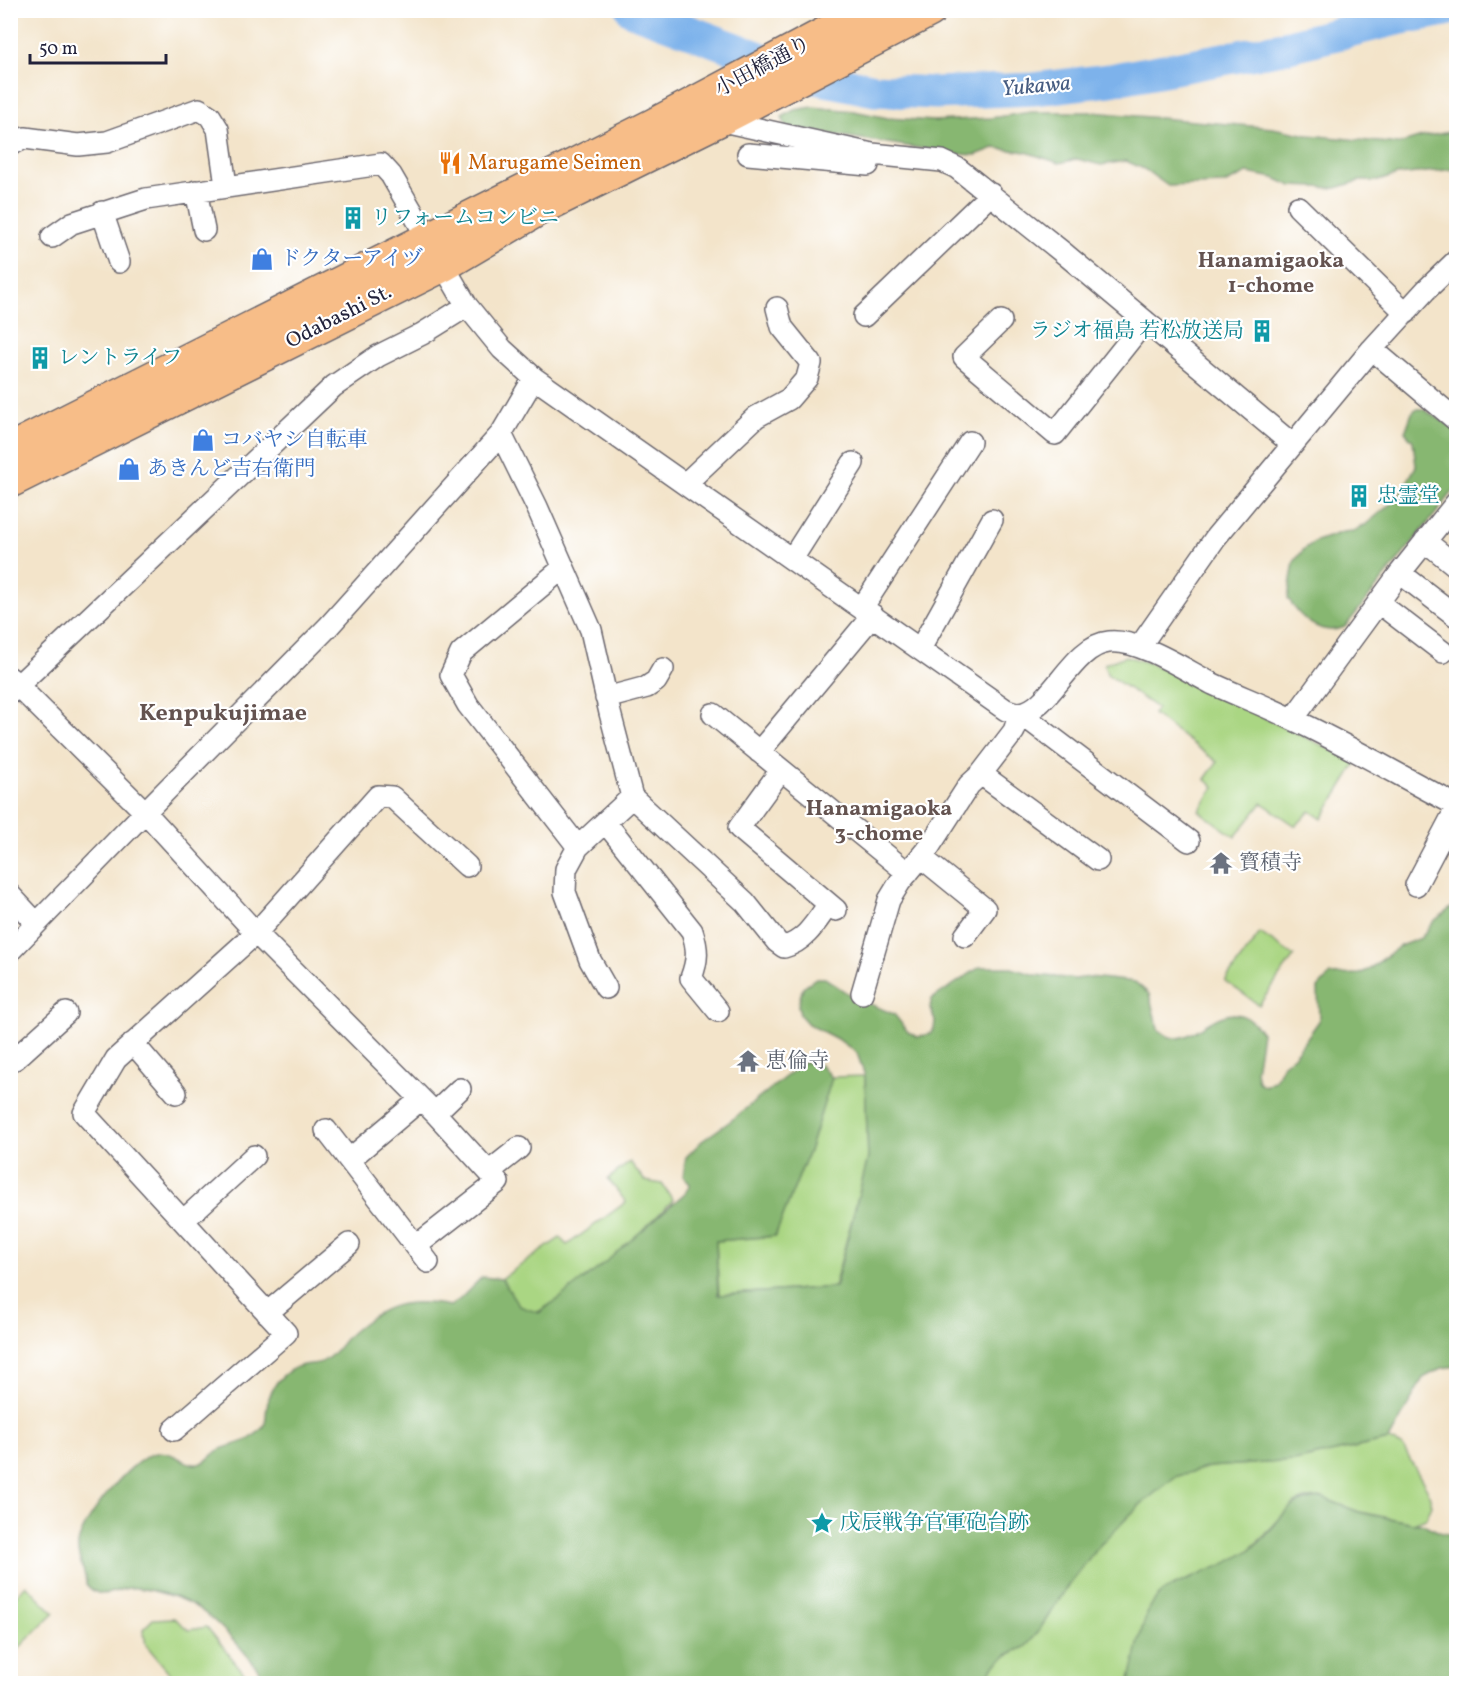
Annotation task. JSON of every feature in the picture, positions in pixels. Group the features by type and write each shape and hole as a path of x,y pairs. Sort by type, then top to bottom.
{"main road":[{"name":"小田橋通り","path":"712,114 902,26 930,10"},
{"name":"小田橋通り","path":"712,114 869,11"},
{"name":"Odabashi St.","path":"10,450 435,252 538,209 712,114"},
{"name":"Odabashi St.","path":"10,481 435,252"}],"street":[{"path":"10,145 25,138 78,145 107,142 199,109 210,116 218,129 226,186"},
{"path":"712,114 872,154 942,161 951,166 991,194 1292,444"},
{"path":"748,154 949,172 951,166"},
{"path":"52,237 72,223 147,199 381,164 391,176 467,306 502,349 534,378 1005,710 1020,713 1028,711 1042,699 1077,659 1095,646 1111,641 1140,646 1215,685 1293,719 1456,807 1416,885"},
{"path":"196,191 204,230"},
{"path":"864,316 991,194"},
{"path":"1298,207 1406,313"},
{"path":"102,212 119,262"},
{"path":"1140,646 1216,537 1292,444 1372,349 1456,261"},
{"path":"326,1130 422,1254 498,1182 428,1106 256,933 145,812 13,686 334,386 378,356 422,334 467,306"},
{"path":"685,484 756,417 789,399 807,378 811,363 782,327 777,308"},
{"path":"1001,321 964,357 1055,434 1145,321"},
{"path":"1372,349 1456,420"},
{"path":"10,951 328,627 501,434 534,378"},
{"path":"501,434 579,598 591,630 632,797 745,902 777,942 784,947 796,944 832,907 739,828 781,770"},
{"path":"759,752 868,612 970,442"},
{"path":"792,559 853,463"},
{"path":"1293,719 1400,573 1456,503"},
{"path":"920,648 992,520"},
{"path":"1425,542 1456,566"},
{"path":"563,568 461,653 451,675 468,705 578,847"},
{"path":"1400,573 1456,616"},
{"path":"1379,603 1443,652"},
{"path":"606,698 646,687 656,681 663,669"},
{"path":"861,993 890,900 969,785 981,774 1014,731 1020,713"},
{"path":"1020,713 1188,841"},
{"path":"713,714 781,770 914,865 985,909 964,936"},
{"path":"981,774 1098,860"},
{"path":"174,1430 285,1333 84,1113 116,1059 256,933 378,796 392,797 467,866"},
{"path":"606,988 590,960 565,892 566,869 578,847 606,824 632,797"},
{"path":"606,824 692,931 697,946 697,963 691,978 718,1011"},
{"path":"10,894 36,923"},
{"path":"12,1059 66,1013"},
{"path":"133,1043 176,1093"},
{"path":"350,1159 428,1106 460,1089"},
{"path":"490,1171 519,1148"},
{"path":"183,1221 254,1156"},
{"path":"267,1313 350,1244"}],"green space":[{"path":"813,107 854,111 888,118 934,121 991,118 1031,112 1092,112 1273,128 1308,135 1399,144 1456,131 1456,169 1397,175 1378,181 1359,181 1336,188 1292,186 1274,178 1247,173 1224,184 1168,186 1144,169 1126,161 1101,165 1077,159 1059,163 1026,152 994,148 976,155 957,154 786,127 782,117 794,110"},
{"path":"1416,409 1423,409 1456,429 1456,488 1345,627 1328,630 1320,628 1305,619 1288,598 1294,562 1304,549 1316,541 1343,532 1354,531 1365,525 1398,498 1416,466 1413,441 1405,432 1412,413"},
{"path":"1126,656 1152,664 1357,762 1322,819 1310,811 1296,826 1262,803 1235,837 1199,811 1214,787 1205,779 1217,762 1153,714 1157,708 1107,674 1104,664"},
{"path":"1455,905 1456,1366 1442,1368 1423,1378 1389,1440 1294,1461 1209,1467 1175,1477 1140,1505 1097,1548 1067,1587 1036,1635 1025,1647 1007,1655 980,1683 267,1683 227,1633 194,1606 154,1591 130,1588 104,1594 92,1590 86,1584 78,1549 81,1534 109,1491 146,1457 156,1453 167,1453 189,1463 201,1464 217,1451 251,1438 265,1425 270,1394 282,1377 303,1365 320,1363 362,1324 385,1309 408,1303 450,1306 482,1277 502,1279 519,1306 539,1313 600,1267 685,1193 690,1184 683,1176 686,1157 702,1141 804,1062 821,1065 832,1078 809,1151 775,1236 716,1241 718,1295 835,1287 868,1158 865,1076 857,1053 839,1040 808,1024 800,1015 798,1005 803,987 816,978 825,978 853,997 894,1014 908,1032 918,1037 929,1034 934,1029 935,1021 930,1007 932,999 980,967 1008,967 1036,975 1075,979 1090,977 1135,982 1149,994 1158,1029 1170,1037 1180,1038 1191,1034 1225,1015 1237,1014 1249,1020 1262,1033 1256,1071 1258,1082 1265,1086 1275,1080 1283,1064 1294,1056 1319,1021 1318,988 1330,975 1359,974 1368,970 1400,946 1421,938 1434,921"},
{"path":"1260,933 1294,956 1259,1005 1225,981"},
{"path":"865,1076 868,1159 834,1287 719,1295 716,1241 775,1236 809,1151 832,1077"},
{"path":"630,1162 645,1181 662,1184 673,1200 608,1261 572,1290 536,1313 517,1305 501,1279 560,1238 567,1245 626,1202 608,1179"},
{"path":"1389,1440 1403,1447 1428,1491 1432,1505 1426,1518 1413,1523 1359,1512 1323,1498 1305,1499 1295,1503 1133,1671 1129,1683 980,1684 994,1666 1007,1655 1025,1647 1036,1635 1067,1587 1097,1548 1140,1504 1175,1476 1208,1467 1294,1461"},
{"path":"1323,1498 1359,1512 1424,1524 1443,1533 1456,1533 1456,1683 1129,1683 1143,1626 1151,1605 1157,1597 1165,1590 1248,1551 1264,1537 1283,1514 1298,1503"},
{"path":"26,1585 54,1613 11,1653 11,1601"},
{"path":"174,1618 189,1630 207,1627 252,1683 178,1683 146,1645 143,1629 153,1619"}],"waterway":[{"name":"Yukawa","path":"632,10 811,77 875,90 935,93 1034,89 1110,80 1277,49 1397,19 1446,10"}],"place":[{"name":"Marugame Seimen","path":"450,163"},
{"name":"リフォームコンビニ","path":"353,218"},
{"name":"ドクターアイヅ","path":"262,259"},
{"name":"ラジオ福島 若松放送局","path":"1262,331"},
{"name":"レントライフ","path":"40,358"},
{"name":"コバヤシ自転車","path":"203,440"},
{"name":"あきんど吉右衛門","path":"129,469"},
{"name":"忠霊堂","path":"1359,496"},
{"name":"寳積寺","path":"1221,863"},
{"name":"恵倫寺","path":"748,1061"},
{"name":"戊辰戦争官軍砲台跡","path":"822,1523"}],"district":[{"name":"Hanamigaoka 1-chome","path":"1271,274"},
{"name":"Kenpukujimae","path":"223,714"},
{"name":"Hanamigaoka 3-chome","path":"879,822"}]}
